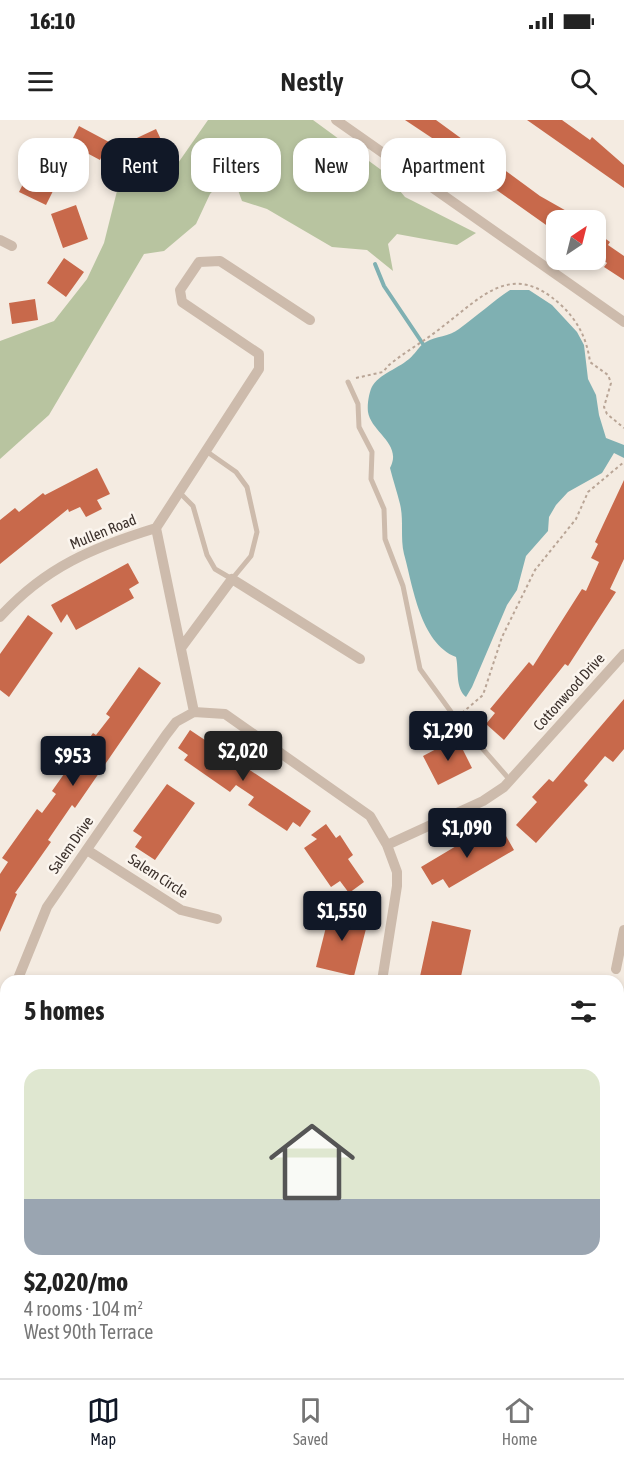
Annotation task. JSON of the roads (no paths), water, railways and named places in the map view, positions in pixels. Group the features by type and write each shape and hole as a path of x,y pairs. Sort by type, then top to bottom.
{"street":[{"path":"336,120 624,322"},
{"path":"0,240 12,246"},
{"path":"156,528 259,369 259,354 182,302 180,290 199,262 220,261 310,320"},
{"name":"Mullen Road","path":"0,617 27,590 61,566 101,545 156,528 194,712"},
{"path":"181,648 232,579 360,659"},
{"name":"Cottonwood Drive","path":"387,845 483,801 510,780 624,654"},
{"path":"194,712 225,714 237,721 370,816 387,845 397,872 397,886 383,975"},
{"name":"Salem Drive","path":"19,975 47,907 166,735 176,722 194,712"},
{"name":"Salem Circle","path":"87,850 181,910 217,919"},
{"path":"616,969 624,930"}],"lane":[{"path":"348,382 358,404 359,427 372,452 371,479 384,509 385,539 403,586 417,660 430,686 510,780"},
{"path":"179,492 193,506 215,569 232,579 251,556 257,532 247,487 236,472 206,451"}],"water":[{"path":"510,290 529,290 552,305 577,332 584,345 588,379 596,395 606,438 624,445 624,458 614,453 602,473 568,492 556,505 549,517 548,531 526,556 517,590 507,605 466,697 460,689 456,657 434,640 426,627 415,597 403,548 401,510 390,468 393,460 392,452 390,445 370,419 368,402 369,394 377,380 404,363 430,340 455,332"}],"waterway":[{"path":"375,264 384,286 423,344"}]}
